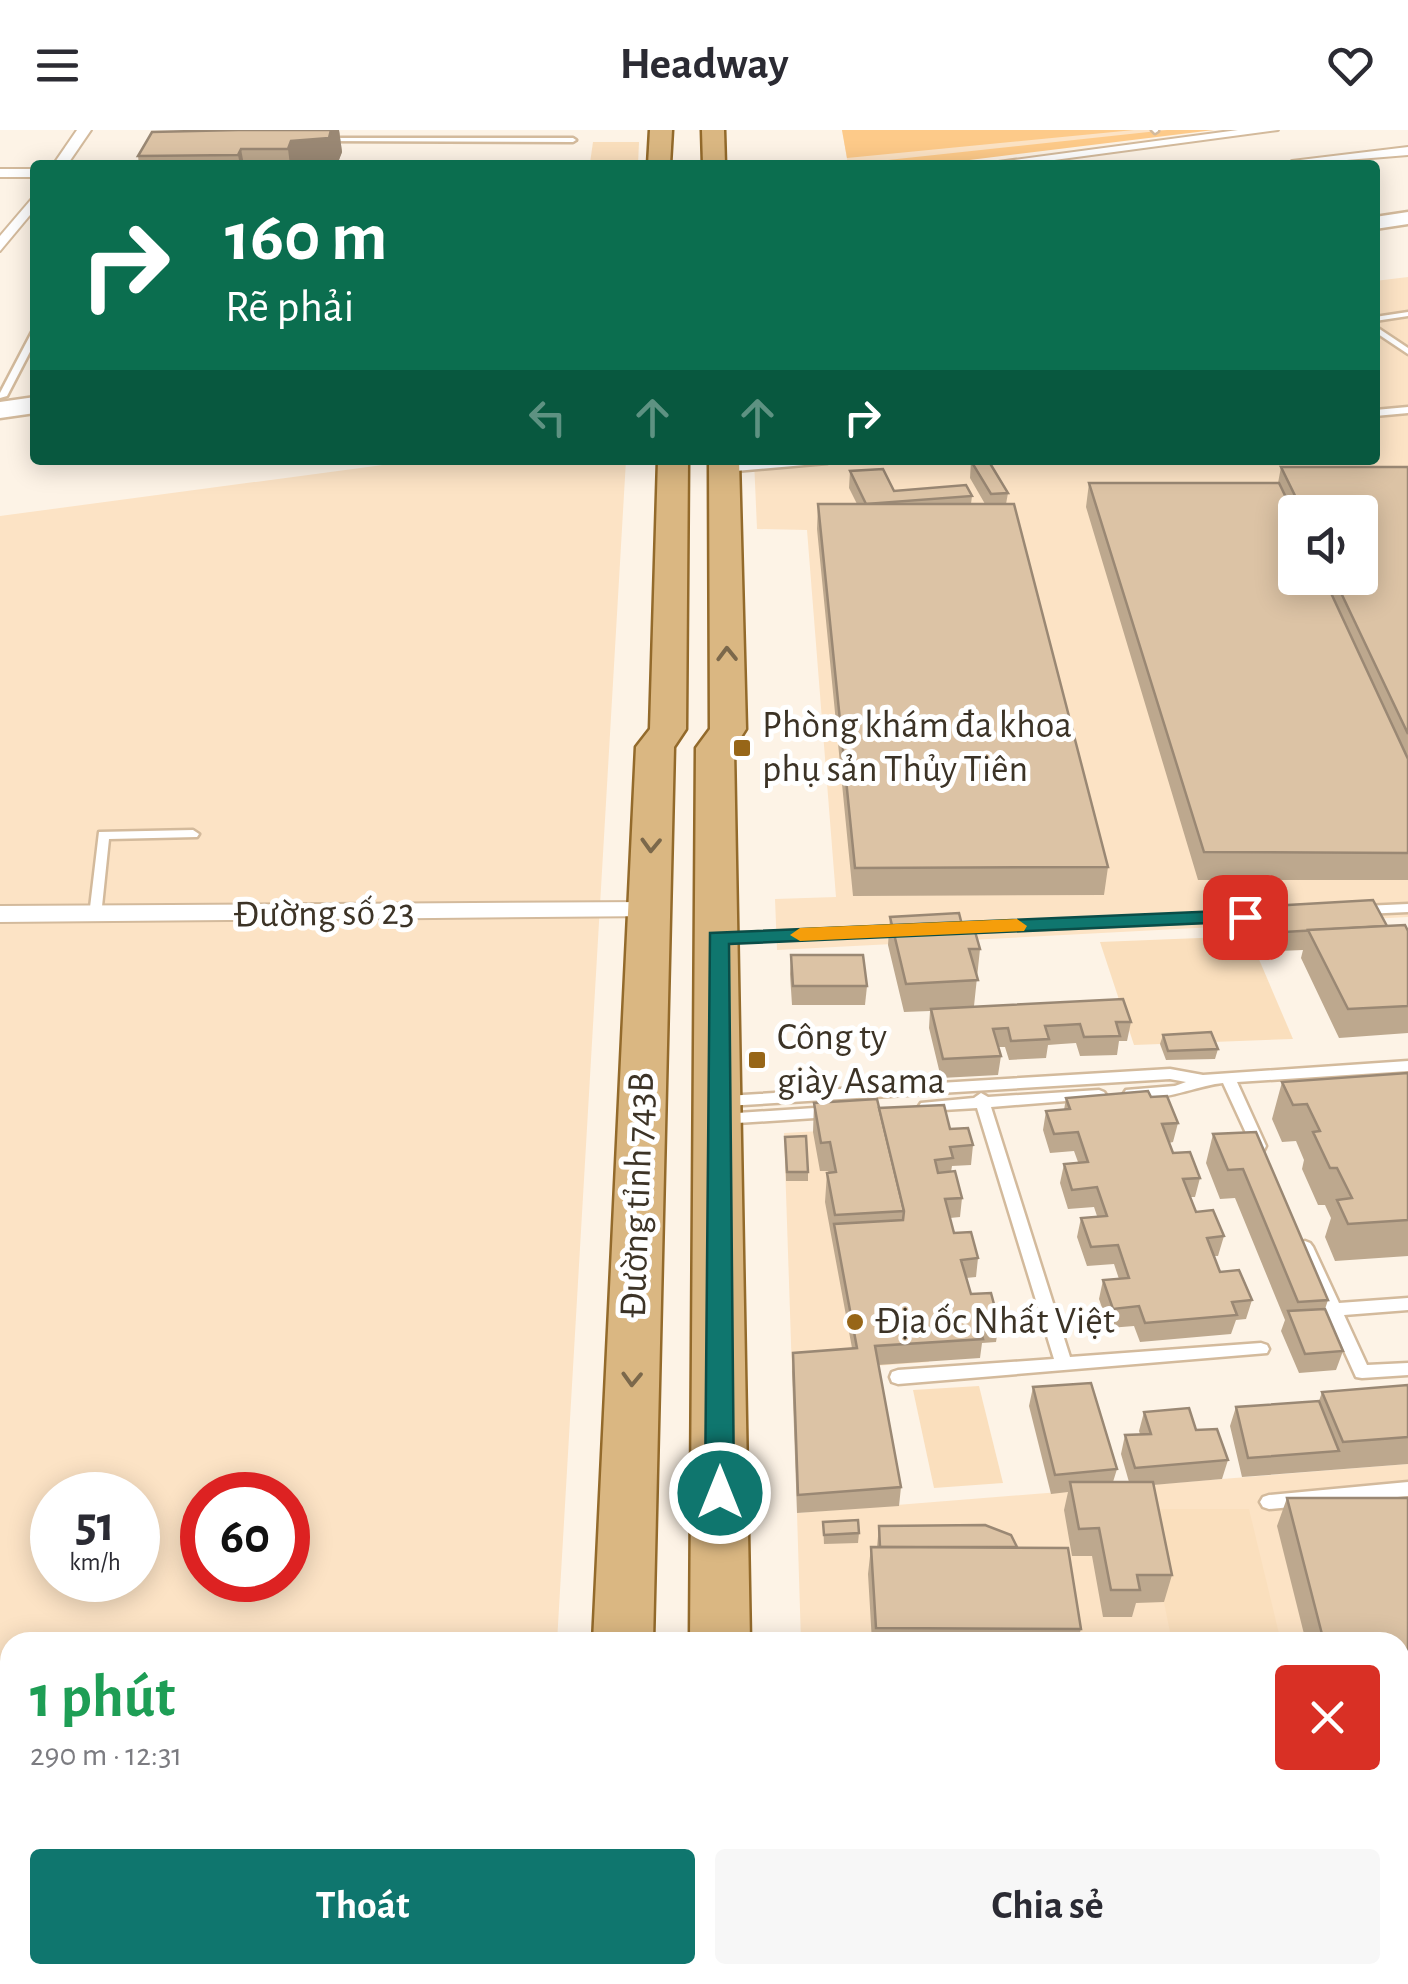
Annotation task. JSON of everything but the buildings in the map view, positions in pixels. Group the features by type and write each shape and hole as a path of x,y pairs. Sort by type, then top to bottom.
{"main road":[{"path":"659,160 660,130"},
{"path":"678,160 679,130"},
{"path":"697,130 697,160"},
{"path":"713,130 714,160"},
{"path":"1380,221 1408,218"},
{"path":"1380,231 1408,228"},
{"path":"1,401 30,393"},
{"path":"1,401 30,404"},
{"name":"Đường tỉnh 743B","path":"648,465 639,728 655,747"},
{"path":"673,465 684,702"},
{"path":"684,702 716,465"},
{"name":"Đường tỉnh 743B","path":"716,465 728,729 715,748 720,1632"},
{"name":"Đường tỉnh 743B","path":"623,1632 655,747 684,702 715,748"}],"street":[{"path":"63,160 84,130"},
{"path":"1023,160 1271,130"},
{"path":"1337,160 1408,151"},
{"path":"1390,154 1408,165"},
{"path":"0,173 30,174"},
{"path":"0,246 30,207"},
{"name":"Đường số 23","path":"0,914 648,910"}],"lane":[{"path":"302,140 573,140"},
{"path":"1380,318 1408,314"},
{"path":"1380,332 1408,352"},
{"path":"1,401 30,344"},
{"path":"1380,411 1408,410"},
{"path":"95,916 104,836 192,834"},
{"path":"1352,911 1408,908"},
{"path":"938,929 1296,914"},
{"path":"718,938 918,930"},
{"path":"717,1110 978,1085 1170,1074 1203,1080 1403,1066 1408,1086"},
{"path":"1228,1078 1268,1167"},
{"path":"910,1107 1176,1090 1203,1080"},
{"path":"978,1085 1064,1364"},
{"path":"717,1110 854,1110"},
{"path":"1301,1238 1362,1372 1408,1369"},
{"path":"1333,1310 1408,1304"},
{"path":"898,1378 1261,1349"},
{"path":"1269,1502 1408,1489"}],"shaded area":[{"path":"842,130 1184,130 904,160 847,160"},
{"path":"842,130 1134,130 847,158"},
{"path":"593,142 639,142 638,160 590,160"},
{"path":"1408,277 1408,917 777,950 775,899 836,897 807,530 757,529 754,465 1380,465 1380,280"},
{"path":"382,465 626,465 558,1632 0,1632 0,516"},
{"path":"1249,936 1293,1039 1134,1045 1100,942"},
{"path":"875,1128 929,1362 792,1372 784,1133"},
{"path":"979,1386 1003,1483 934,1488 913,1390"},
{"path":"1408,1464 1408,1632 801,1632 797,1513"},
{"path":"1145,1509 1249,1509 1279,1632 1170,1632"}],"waterway":[{"path":"934,160 1207,130"}],"slow traffic":[{"path":"800,935 1017,926"}],"place":[{"name":"Phòng khám đa khoa phụ sản Thủy Tiên","path":"742,748"},
{"name":"Công ty giày Asama","path":"757,1060"},
{"name":"Địa ốc Nhất Việt","path":"855,1322"}],"route":[{"path":"720,1493 718,938 1245,917"}]}
